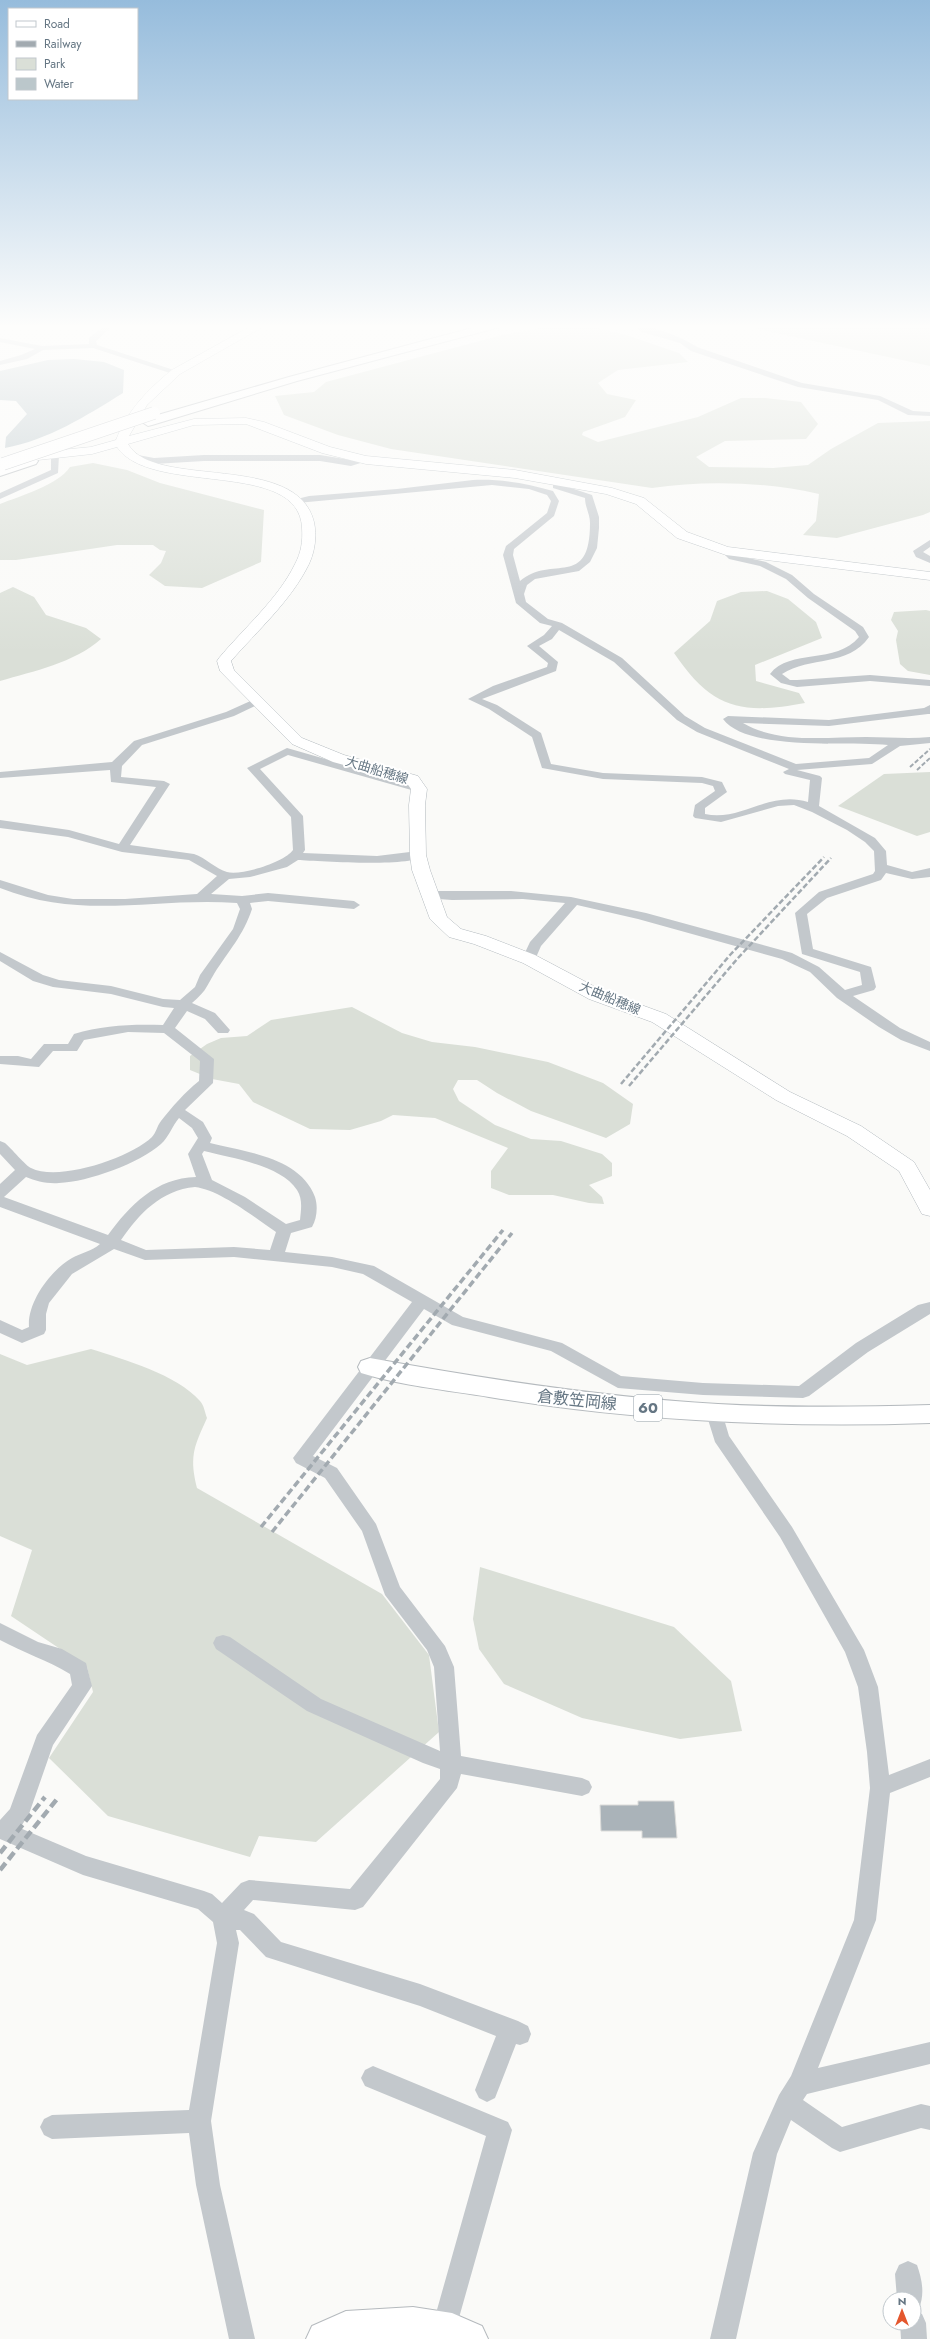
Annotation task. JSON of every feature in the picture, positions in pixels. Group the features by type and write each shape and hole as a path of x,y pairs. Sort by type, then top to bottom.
{"main road":[{"path":"1,465 99,434"},
{"path":"1,465 32,461 106,434"},
{"path":"121,442 125,434"},
{"path":"1,465 92,450 150,434"},
{"path":"286,434 326,450 366,460 509,473 608,491 640,501 682,535 726,551 930,576"},
{"path":"121,442 124,448 138,458 157,467 260,485 282,492 297,500"},
{"name":"大曲船穂線","path":"297,500 306,515 309,526 307,550 302,564 279,596 224,661 227,671 297,741 307,747 327,755 412,779 419,789 417,806 418,855 429,895 438,919 455,933 480,940 529,959 596,995 659,1018 783,1096 854,1131 907,1167 930,1210"},
{"name":"倉敷笠岡線","path":"370,1367 552,1398 715,1413 859,1418 930,1414"},
{"path":"325,2339 346,2330 413,2326 456,2335"}],"street":[{"path":"0,496 56,471 55,455"},
{"path":"138,458 154,460 204,458 320,458 351,463 366,460"},
{"path":"297,500 398,492 477,481 520,486 550,493 555,501 551,514 509,548 508,555 521,603 539,618 558,625 618,660 646,688 681,718 701,730 795,766 872,761 897,743"},
{"path":"518,596 520,585 527,578 547,573 576,570 584,566 592,550 595,520 589,508 590,497 556,486 560,482"},
{"path":"930,543 918,551 918,555 930,560"},
{"path":"726,551 732,557 763,564 788,577 811,596 859,629 864,637 850,651 808,660 782,668 775,674 780,679 791,683 810,683 834,680 908,679 930,684"},
{"path":"558,625 548,637 532,646 553,662 552,669 497,688 474,699 493,706 537,735 546,766 561,771 702,780 718,784 720,792 699,807 699,816 710,820 730,817 790,800 813,808 868,838 880,851 881,867 877,878 822,895 802,913 807,951 866,970 869,988 843,995"},
{"path":"0,776 116,765 138,743 230,714 257,701"},
{"path":"930,708 928,711 829,723 728,719 735,724 770,736 801,742 866,740 897,743 930,740"},
{"path":"720,738 720,742 775,767 816,778 813,808"},
{"path":"201,897 225,876 266,869 283,864 295,856 299,850 297,816 253,768 287,751 419,789"},
{"path":"116,765 115,780 164,784 122,848"},
{"path":"0,824 69,834 122,848 190,857 200,860 225,876"},
{"path":"295,856 377,860 418,855"},
{"path":"881,867 910,876 926,875 930,872"},
{"path":"0,884 36,898 52,900 110,903 201,897 242,900 268,897 354,905"},
{"path":"429,895 448,897 522,895 573,902 672,924 772,951 811,967 843,995 886,1027 911,1041 930,1047"},
{"path":"167,1029 175,1020 183,1004 202,989 207,975 239,929 246,908 242,900"},
{"path":"529,959 535,945 573,902"},
{"path":"0,956 38,978 58,984 111,990 163,1003 183,1004 210,1016 223,1030"},
{"path":"0,1060 18,1060 34,1064 49,1047 72,1048 79,1037 85,1035 128,1028 167,1029 207,1059 208,1067 206,1083 180,1105 177,1112 165,1125 157,1140 120,1161 92,1172 64,1178 44,1178 23,1171 20,1165 0,1146"},
{"path":"177,1112 190,1118 202,1128 205,1138 195,1154 206,1183"},
{"path":"201,1145 280,1168 299,1179 307,1194 311,1211 307,1223 284,1230"},
{"path":"0,1193 23,1171"},
{"path":"0,1326 22,1337 38,1330 39,1308 61,1274 76,1263 104,1249 137,1209 152,1196 175,1186 196,1180 206,1183 240,1201 284,1230"},
{"path":"0,1201 145,1255 234,1252 276,1255 332,1262 368,1270 458,1321 556,1347 618,1382 703,1389 803,1392 839,1362 883,1332 924,1309 930,1308"},
{"path":"276,1255 284,1230"},
{"path":"223,1916 249,1890 355,1900 419,1823 450,1782 451,1763 444,1667 435,1646 392,1590 370,1529 331,1473 302,1458 421,1301"},
{"path":"715,1413 721,1437 786,1532 854,1650 868,1687 877,1752 880,1788 865,1920 800,2084 787,2103 765,2152 723,2339"},
{"path":"0,1631 33,1649 55,1655 79,1669 82,1686 44,1741 19,1814 3,1830 82,1865 204,1901 223,1916 246,1921 274,1950 420,1995 515,2032 487,2090"},
{"path":"223,1643 314,1705 430,1757 451,1763 582,1787"},
{"path":"880,1788 930,1768"},
{"path":"223,1916 228,1943 199,2121 208,2185 242,2339"},
{"path":"800,2084 930,2053"},
{"path":"373,2078 500,2130 456,2335"},
{"path":"787,2103 840,2140 921,2116 930,2118"},
{"path":"52,2127 199,2121"},
{"path":"908,2274 909,2291"}],"green space":[{"path":"336,434 582,434 598,442 629,434 810,434 806,439 725,441 696,457 709,467 773,468 808,465 831,449 858,434 930,434 930,512 837,538 803,535 816,521 819,494 778,487 714,483 672,485 652,488 391,449"},
{"path":"93,463 127,470 160,483 264,510 261,562 202,588 165,586 149,575 161,563 166,551 160,550 153,545 117,545 16,560 0,560 0,504 48,485 70,467"},
{"path":"13,587 34,597 46,615 86,628 101,639 79,654 66,660 40,670 0,681 0,593"},
{"path":"767,591 788,599 816,622 822,638 755,665 756,681 799,693 805,703 783,707 763,708 730,704 715,697 702,686 688,672 674,653 710,621 717,601 741,592"},
{"path":"930,611 930,675 908,671 900,664 896,640 898,631 891,620 894,612"},
{"path":"930,772 930,832 917,836 838,806 884,774"},
{"path":"352,1007 402,1033 432,1042 475,1047 548,1062 603,1083 633,1104 630,1124 606,1138 531,1111 497,1093 477,1080 458,1080 453,1089 459,1101 495,1125 531,1139 561,1141 602,1154 612,1163 612,1176 589,1185 602,1197 604,1204 589,1203 553,1195 509,1195 491,1188 491,1171 508,1148 435,1118 393,1115 381,1121 350,1130 310,1129 253,1102 239,1084 212,1079 190,1070 190,1056 207,1044 221,1038 247,1036 271,1020"},
{"path":"91,1349 149,1369 178,1383 190,1391 201,1403 207,1418 196,1444 193,1459 193,1468 197,1488 382,1594 429,1655 439,1732 316,1842 259,1836 250,1857 108,1816 49,1758 93,1692 87,1667 11,1616 32,1550 0,1536 0,1354 27,1365"},
{"path":"480,1567 674,1627 731,1681 742,1731 680,1739 582,1718 504,1684 479,1649 473,1619"}],"water":[{"path":"9,434 48,434 5,448 6,437"}],"building":[{"path":"638,1801 674,1801 677,1838 642,1838 642,1831 601,1831 600,1805 638,1805"}],"railway":[{"path":"910,767 930,749"},
{"path":"917,770 930,758"},
{"path":"621,1084 730,955 824,857"},
{"path":"629,1086 738,958 831,858"},
{"path":"261,1527 503,1230"},
{"path":"272,1532 512,1233"},
{"path":"0,1853 45,1797"},
{"path":"0,1870 57,1799"}]}
